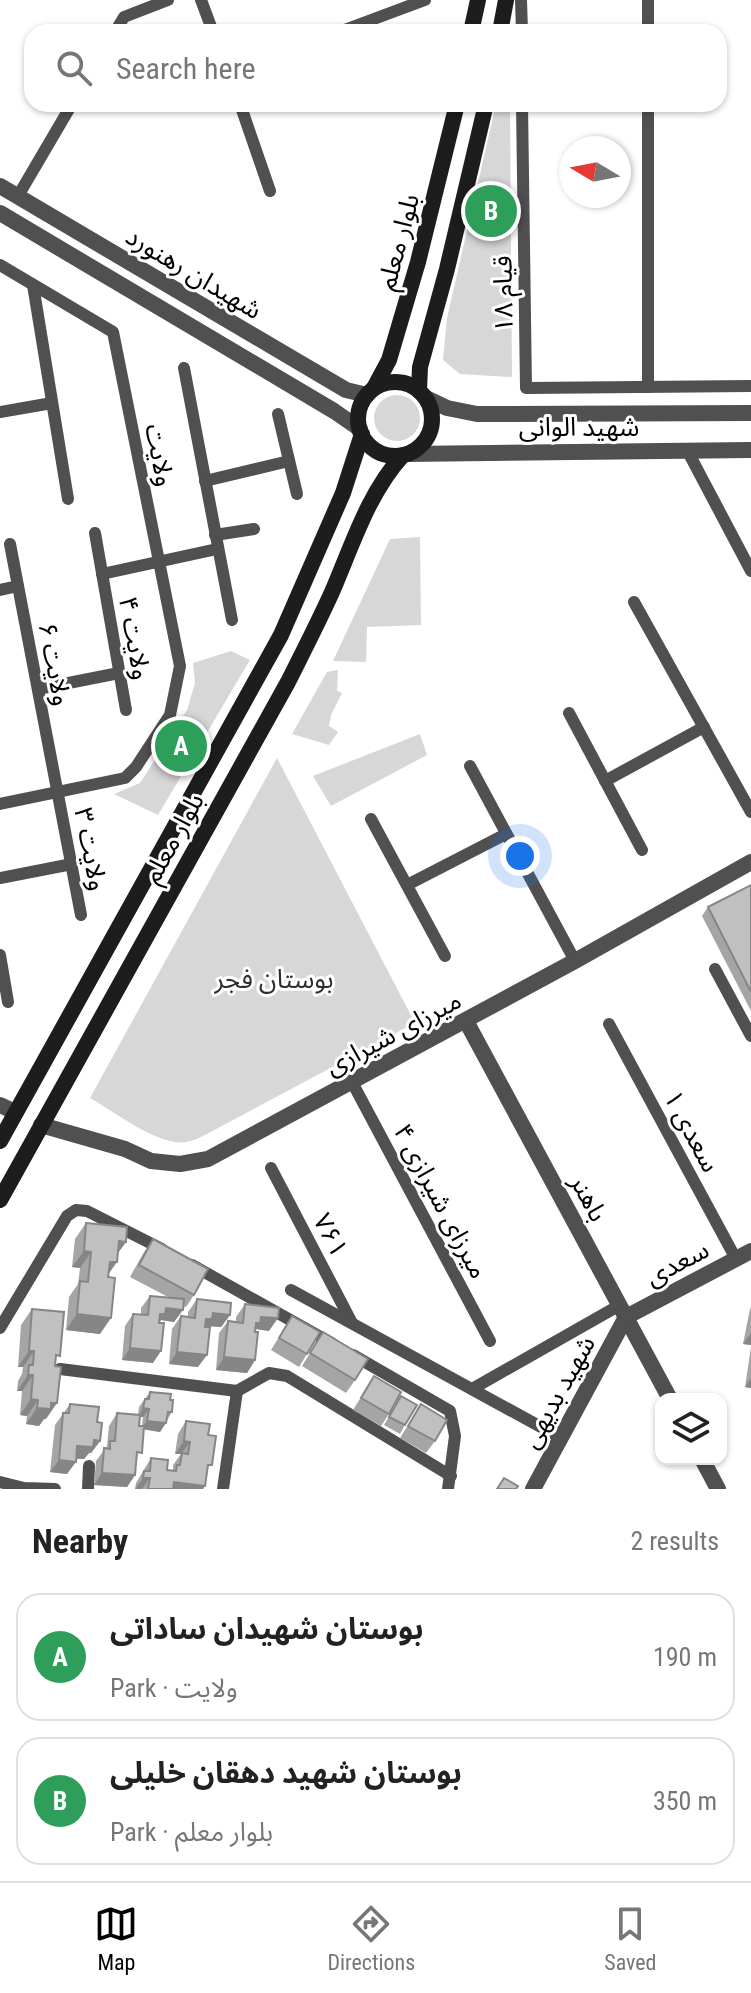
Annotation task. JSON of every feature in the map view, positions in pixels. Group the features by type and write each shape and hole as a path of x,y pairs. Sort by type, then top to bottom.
{"main road":[{"path":"473,24 478,0"},
{"path":"502,24 506,0"},
{"name":"بلوار معلم","path":"371,392 389,360 414,276 455,112"},
{"name":"بلوار معلم","path":"423,394 423,356 484,112"},
{"path":"392,382 402,382 423,394 430,406 432,426 423,443 405,454 389,456 371,447 361,431 359,412 371,392 392,382"},
{"name":"بلوار معلم","path":"2,1134 7,1108 281,635 343,493 361,431"},
{"name":"بلوار معلم","path":"0,1200 288,682 387,472 405,454"},
{"path":"7,1108 41,1125"},
{"path":"2,1134 30,1145"}],"street":[{"path":"120,24 124,17 168,0"},
{"path":"201,0 210,24"},
{"path":"360,24 425,0"},
{"path":"521,0 522,24"},
{"path":"648,0 648,24"},
{"path":"18,196 67,112"},
{"path":"243,112 270,191"},
{"name":"قیام ۱۸","path":"522,112 526,388 648,387"},
{"path":"648,112 648,387 751,386"},
{"name":"شهیدان رهنورد","path":"0,186 346,390 371,392"},
{"name":"شهیدان رهنورد","path":"0,213 334,411 361,431"},
{"name":"ولایت","path":"0,265 113,332 180,666 170,715 136,767 125,778 58,792"},
{"path":"33,285 68,499"},
{"path":"184,368 232,620"},
{"name":"شهید الوانی","path":"423,394 447,408 477,414 751,413"},
{"path":"0,412 52,403"},
{"path":"278,414 297,494"},
{"path":"687,450 751,571"},
{"name":"شهید الوانی","path":"405,454 751,450"},
{"path":"205,481 289,461"},
{"path":"215,535 254,529"},
{"name":"ولایت ۴","path":"95,533 126,710"},
{"name":"ولایت ۶","path":"10,544 58,792"},
{"name":"ولایت ۴","path":"102,574 217,549"},
{"path":"0,590 18,586"},
{"path":"634,602 751,812"},
{"path":"38,689 119,673"},
{"path":"569,713 642,850"},
{"path":"605,781 704,727"},
{"path":"470,766 575,961"},
{"path":"0,804 58,792"},
{"name":"ولایت ۳","path":"58,792 81,915"},
{"path":"371,819 445,956"},
{"path":"407,885 506,834"},
{"name":"میرزای شیرازی","path":"41,1125 125,1149 151,1161 180,1164 208,1159 466,1021 751,862"},
{"path":"0,878 72,864"},
{"path":"0,955 8,1002"},
{"path":"715,969 751,1036"},
{"name":"باهنر","path":"466,1021 667,1393"},
{"name":"سعدی ۱","path":"609,1024 743,1255"},
{"name":"میرزای شیرازی ۴","path":"352,1082 490,1341"},
{"name":"۷۶۱","path":"271,1168 352,1323"},
{"path":"0,1328 67,1216 76,1210 87,1211 246,1293 450,1411 455,1436 449,1482 287,1376 269,1373 237,1391 60,1369"},
{"name":"سعدی","path":"623,1311 743,1255"},
{"path":"291,1290 561,1438"},
{"path":"472,1389 623,1311"},
{"name":"شهید بدیهی","path":"533,1489 623,1311"},
{"path":"223,1489 237,1391"},
{"path":"705,1465 718,1489"},
{"path":"88,1489 89,1466"},
{"path":"0,1482 24,1488 55,1489"}],"green space":[{"path":"494,112 510,112 512,377 460,374 443,360 447,318"},
{"path":"397,395 413,402 420,418 413,434 397,441 381,434 374,418 381,402"},
{"path":"420,537 421,625 367,627 366,662 333,661 390,539"},
{"path":"231,651 250,660 158,815 114,794 140,783 187,710 195,683 193,663"},
{"path":"338,670 337,691 342,693 329,726 338,732 329,745 292,734 327,672"},
{"path":"420,734 427,755 331,806 313,776"},
{"name":"بوستان فجر","path":"277,758 415,1023 201,1137 175,1142 142,1130 90,1098"}],"building":[{"path":"751,885 751,992 708,907"},
{"path":"86,1223 127,1227 126,1242 119,1241 117,1262 110,1262 108,1277 115,1278 111,1318 77,1314 80,1281 88,1282 91,1252 84,1251"},
{"path":"153,1239 208,1269 194,1295 139,1265"},
{"path":"150,1296 184,1299 183,1310 166,1308 165,1314 160,1314 159,1323 164,1323 161,1351 130,1348 133,1314 148,1315"},
{"path":"197,1299 231,1303 230,1315 213,1313 212,1319 206,1319 205,1327 210,1327 207,1355 177,1352 181,1316 195,1318"},
{"path":"245,1304 279,1308 278,1318 261,1317 260,1323 256,1323 255,1360 224,1357 228,1321 243,1323"},
{"path":"32,1309 64,1312 60,1356 56,1355 55,1366 61,1367 57,1403 51,1403 51,1409 37,1408 38,1400 31,1399 33,1375 28,1375 29,1365 33,1365 34,1351 29,1351"},
{"path":"292,1316 320,1332 307,1354 279,1338"},
{"path":"323,1332 368,1359 355,1380 310,1353"},
{"path":"374,1376 401,1392 389,1414 361,1398"},
{"path":"150,1392 171,1394 172,1412 168,1412 166,1423 147,1421 149,1409 143,1408"},
{"path":"401,1396 417,1405 405,1425 389,1417"},
{"path":"70,1404 99,1407 97,1422 102,1423 100,1441 94,1440 93,1447 77,1446 76,1462 59,1460 63,1413 69,1413"},
{"path":"421,1404 447,1420 435,1441 408,1426"},
{"path":"117,1413 140,1415 139,1426 144,1426 142,1453 137,1452 135,1475 102,1473 104,1448 110,1449 110,1441 115,1441"},
{"path":"186,1421 210,1424 208,1435 216,1436 205,1486 174,1482 173,1489 148,1489 150,1478 143,1478 144,1471 150,1471 151,1458 168,1460 167,1470 176,1471 182,1453 188,1454 190,1442 184,1441"},
{"path":"504,1478 518,1486 516,1489 497,1489"}],"place":[{"name":"بوستان شهید دهقان خلیلی","path":"491,211"},
{"name":"بوستان شهیدان ساداتی","path":"181,746"}]}
